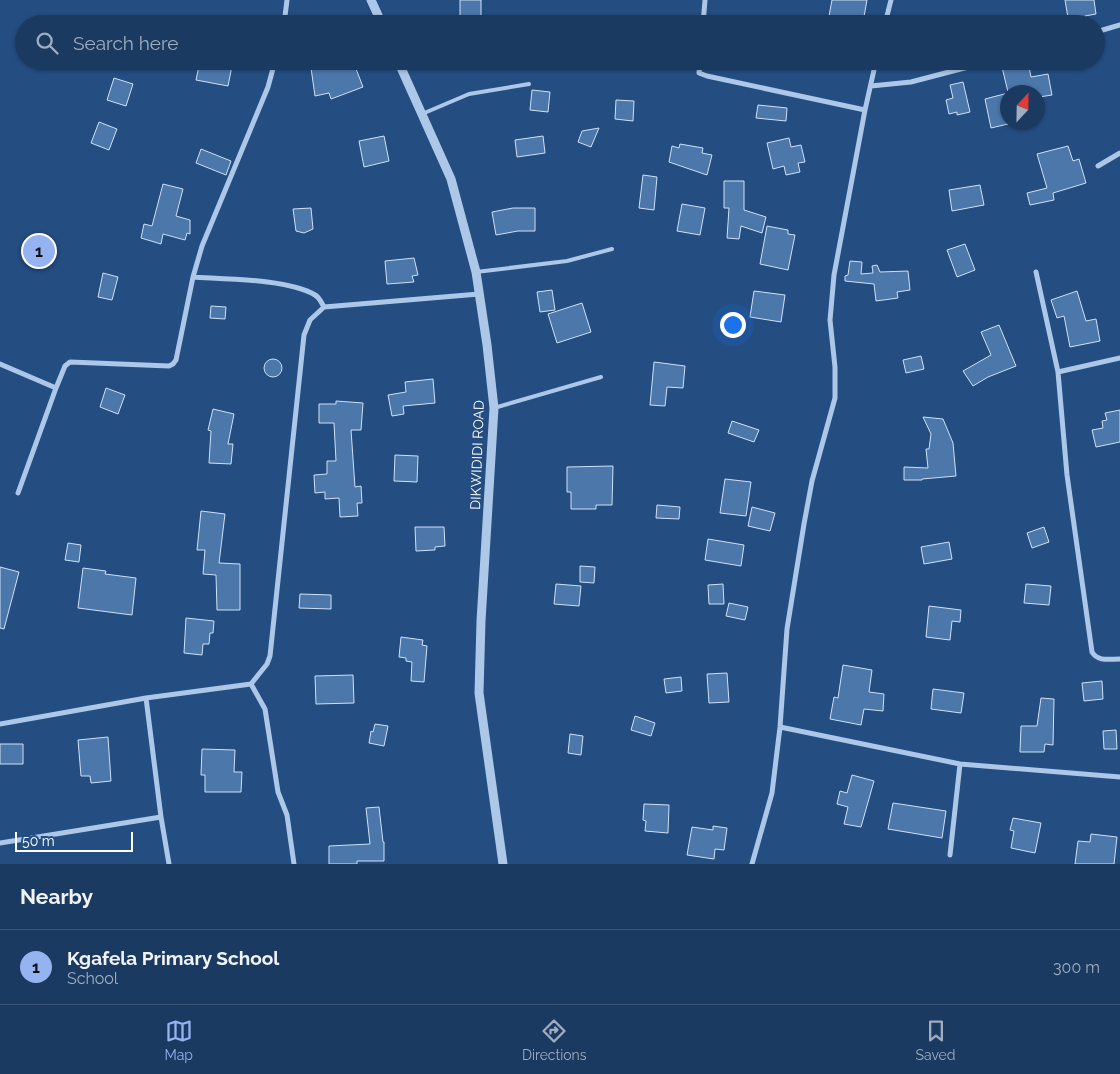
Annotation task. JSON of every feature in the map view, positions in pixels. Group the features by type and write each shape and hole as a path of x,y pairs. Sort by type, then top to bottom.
{"street":[{"path":"286,15 288,0"},
{"path":"372,0 378,15"},
{"path":"704,15 705,0"},
{"path":"887,15 890,0"},
{"path":"1105,29 1120,25"},
{"path":"18,493 65,366 70,362 169,366 176,360 193,276 202,246 268,87 273,70"},
{"name":"DIKWIDIDI ROAD","path":"402,70 451,179 476,272 494,408 481,621 479,693 503,864"},
{"path":"699,70 699,73 707,76 865,110"},
{"path":"752,864 772,793 780,727 787,629 802,533 812,480 835,398 835,367 830,320 834,274 874,70"},
{"path":"871,86 911,82 957,70"},
{"path":"1098,166 1120,153"},
{"path":"1036,272 1058,372 1068,476 1092,652 1101,660 1120,659"},
{"path":"193,276 286,285 314,294 320,299 324,307"},
{"path":"0,724 146,698 251,684 267,664 270,656 306,327 310,320 324,307 479,294"},
{"path":"1058,372 1120,358"},
{"path":"0,364 56,388"},
{"path":"251,684 265,709 278,792 287,815 294,864"},
{"path":"146,698 169,864"},
{"path":"780,727 960,764 1120,777"},
{"path":"950,855 960,764"},
{"path":"0,843 161,817"}],"lane":[{"path":"422,114 469,94 528,84"},
{"path":"476,272 567,260 612,249"},
{"path":"494,408 601,378"}],"building":[{"path":"460,0 481,0 481,15 460,15"},
{"path":"832,0 867,0 864,15 829,15"},
{"path":"1065,0 1094,0 1096,14 1068,15"},
{"path":"198,70 231,70 228,86 196,80"},
{"path":"311,70 356,70 363,87 331,99 329,93 315,96"},
{"path":"1003,70 1030,70 1031,77 1048,74 1052,95 1045,96 1045,85 1006,85"},
{"path":"114,78 133,84 126,106 107,100"},
{"path":"963,82 970,112 957,115 957,112 949,114 946,100 953,98 950,85"},
{"path":"532,90 550,92 548,112 530,110"},
{"path":"1000,95 1000,126 991,128 985,99"},
{"path":"616,100 634,101 633,121 615,119"},
{"path":"758,105 787,108 786,121 756,118"},
{"path":"99,122 117,129 109,150 91,143"},
{"path":"599,128 591,147 578,142 582,131"},
{"path":"384,136 389,161 364,167 359,141"},
{"path":"543,136 545,153 517,157 515,140"},
{"path":"789,138 791,147 801,145 805,162 798,163 800,172 786,175 784,166 773,169 767,143"},
{"path":"680,144 703,148 702,153 712,155 707,175 669,162 672,146 679,148"},
{"path":"1068,146 1073,161 1079,159 1086,183 1053,193 1054,200 1030,205 1027,193 1047,188 1037,154"},
{"path":"201,149 231,161 226,175 196,163"},
{"path":"643,175 657,177 654,210 639,208"},
{"path":"724,181 744,181 744,210 766,217 762,233 741,226 739,239 727,238 729,208 724,208"},
{"path":"163,184 183,189 176,216 190,220 190,234 187,233 185,240 163,234 161,244 141,238 144,224 152,226"},
{"path":"980,185 984,205 952,211 949,190"},
{"path":"682,204 705,208 700,235 677,231"},
{"path":"311,208 313,229 304,233 296,231 293,209"},
{"path":"513,208 535,208 535,231 518,231 496,235 492,212"},
{"path":"767,226 788,230 788,234 795,235 788,270 760,264"},
{"path":"965,244 975,270 957,277 947,250"},
{"path":"414,258 418,275 412,276 414,282 387,284 385,261"},
{"path":"850,261 862,262 861,274 873,273 872,266 877,265 880,272 908,271 910,290 897,292 898,298 876,301 874,284 845,281"},
{"path":"103,273 118,277 112,300 98,297"},
{"path":"552,290 555,310 540,312 537,292"},
{"path":"754,291 785,295 781,322 750,317"},
{"path":"1077,291 1086,321 1096,319 1100,341 1070,347 1064,316 1057,318 1051,300"},
{"path":"582,303 591,332 557,343 548,314"},
{"path":"211,306 226,307 225,319 210,318"},
{"path":"999,325 1016,366 988,377 973,386 963,371 991,355 981,332"},
{"path":"921,356 924,369 906,373 903,360"},
{"path":"269,359 277,359 282,364 280,375 269,377 264,372 264,364"},
{"path":"654,362 685,366 683,388 667,387 665,406 650,405"},
{"path":"433,379 435,403 403,406 404,414 392,416 388,395 406,392 405,382"},
{"path":"106,388 125,395 118,414 100,407"},
{"path":"336,401 363,403 361,430 351,430 355,487 361,486 362,503 357,503 358,516 340,517 339,498 325,499 325,492 315,493 314,475 327,474 327,461 336,461 334,423 319,423 319,404 336,404"},
{"path":"213,409 234,414 228,444 233,444 231,464 209,463 211,431 208,430"},
{"path":"1120,410 1120,442 1096,447 1092,430 1103,428 1102,421 1107,420 1105,413"},
{"path":"923,417 943,419 953,443 956,476 904,480 904,467 928,468 926,449 929,449 931,434"},
{"path":"732,421 759,430 754,442 728,433"},
{"path":"395,455 418,456 417,482 394,481"},
{"path":"613,466 612,505 596,505 596,509 571,509 571,492 567,492 567,467"},
{"path":"725,479 751,482 746,516 720,513"},
{"path":"657,505 680,507 679,519 656,518"},
{"path":"752,507 775,513 770,531 748,526"},
{"path":"201,511 225,514 219,563 240,564 240,610 217,610 216,575 203,574 205,550 197,550"},
{"path":"415,527 444,527 445,546 435,547 435,550 416,551"},
{"path":"1044,527 1049,542 1032,548 1027,533"},
{"path":"708,539 744,545 741,566 705,560"},
{"path":"949,542 952,559 924,564 921,547"},
{"path":"68,543 81,545 79,562 65,560"},
{"path":"580,566 595,567 594,583 580,582"},
{"path":"0,567 19,572 4,629 0,628"},
{"path":"83,568 106,571 105,574 136,578 132,615 78,608"},
{"path":"556,584 581,586 579,606 554,604"},
{"path":"723,584 724,604 709,604 708,585"},
{"path":"1026,584 1051,586 1049,605 1024,603"},
{"path":"300,594 331,595 331,609 299,608"},
{"path":"729,603 748,607 745,620 726,616"},
{"path":"929,606 961,610 960,622 952,621 950,640 926,637"},
{"path":"186,618 214,621 213,633 210,633 209,644 203,644 202,655 184,653"},
{"path":"401,637 423,640 422,645 427,646 424,682 411,681 412,662 406,661 406,658 399,657"},
{"path":"843,665 872,670 869,692 884,694 883,711 864,709 861,725 830,719 834,697 838,698"},
{"path":"727,673 729,702 709,703 707,674"},
{"path":"353,675 354,703 316,704 315,676"},
{"path":"681,677 682,691 666,693 664,679"},
{"path":"1102,681 1103,699 1084,701 1082,683"},
{"path":"933,689 964,693 961,713 931,709"},
{"path":"1041,698 1054,699 1053,745 1045,744 1044,752 1020,752 1021,726 1037,726"},
{"path":"635,716 655,723 651,736 631,730"},
{"path":"375,724 388,726 384,746 369,743 371,731 373,732"},
{"path":"1116,730 1117,749 1104,749 1103,731"},
{"path":"570,734 583,736 581,755 568,753"},
{"path":"108,737 111,781 91,783 90,776 81,776 78,740"},
{"path":"0,744 23,744 23,764 0,764"},
{"path":"202,749 235,750 234,772 242,772 241,792 205,792 205,775 201,775"},
{"path":"852,775 874,781 861,827 844,824 848,807 837,804 840,791 847,793"},
{"path":"893,803 946,811 942,838 888,829"},
{"path":"644,804 669,805 668,833 645,831 646,821 643,820"},
{"path":"379,807 384,842 384,861 357,861 357,864 329,864 329,846 370,844 366,808"},
{"path":"1013,818 1041,823 1035,853 1011,848 1014,831 1010,830"},
{"path":"713,826 727,828 724,850 715,849 714,859 687,855 692,827 713,830"},
{"path":"1091,834 1117,837 1114,864 1075,864 1078,841 1090,842"}],"place":[{"name":"Kgafela Primary School","path":"39,251"}]}
